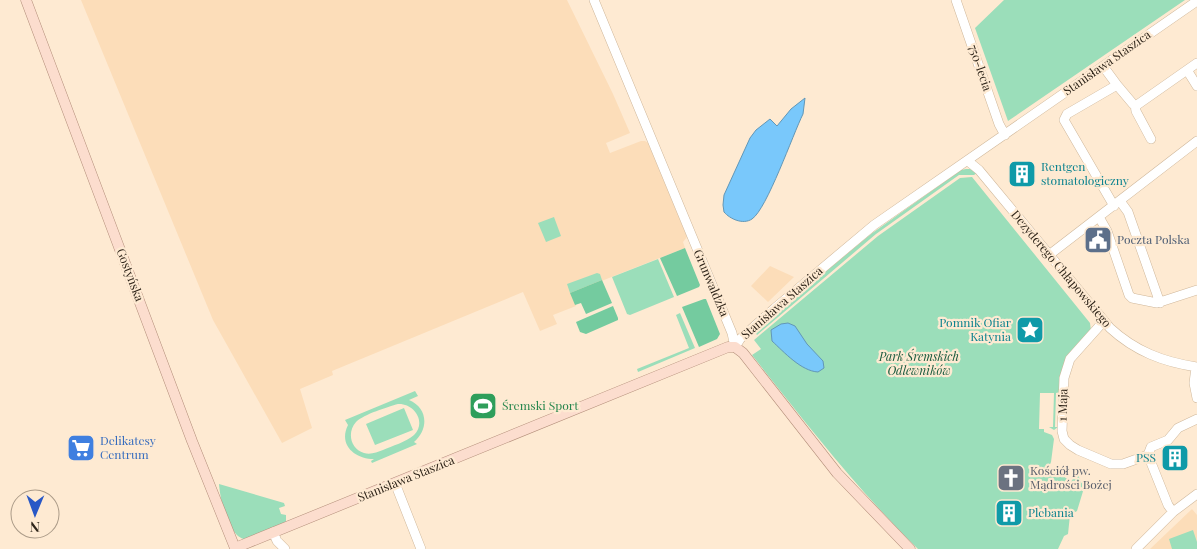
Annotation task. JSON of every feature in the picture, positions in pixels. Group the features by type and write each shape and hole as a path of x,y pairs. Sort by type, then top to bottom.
{"main road":[{"name":"Gostyńska","path":"26,0 192,441 235,548"},
{"name":"Stanisława Staszica","path":"235,548 722,348 735,347"},
{"name":"Grunwaldzka","path":"735,347 745,355 837,473 910,549"}],"street":[{"name":"Grunwaldzka","path":"594,0 732,333 735,347"},
{"name":"750-lecia","path":"956,0 1000,126 1005,135"},
{"name":"Stanisława Staszica","path":"735,347 742,337 861,236 916,195 968,161 1197,1"},
{"path":"1135,105 1197,63"},
{"path":"1103,66 1135,105 1136,111 1151,140"},
{"path":"1187,70 1197,86"},
{"path":"1117,85 1067,114 1064,120 1117,203 1128,212 1160,303"},
{"path":"1049,255 1197,141"},
{"name":"Dezyderego Chłapowskiego","path":"968,161 979,170 1103,322 1120,337 1145,353 1174,363 1196,367"},
{"path":"1099,217 1107,231 1130,296 1137,300 1160,303 1197,290"},
{"name":"1 Maja","path":"1103,322 1070,359 1067,365 1064,378 1062,410 1064,439 1078,450 1111,464 1123,464 1148,455 1151,447 1168,440 1178,428 1197,419"},
{"path":"1196,367 1194,386 1197,398"},
{"path":"1148,455 1168,505 1173,512"},
{"path":"394,483 421,549"},
{"path":"1136,549 1173,512 1197,494"},
{"path":"273,532 277,541 285,549"}],"shaded area":[{"path":"81,0 567,0 630,133 606,143 610,153 641,141 648,143 687,237 683,242 685,248 571,293 576,306 553,315 557,324 540,331 523,292 332,371 333,375 300,389 312,428 282,443 213,320"},
{"path":"770,266 794,277 768,302 751,286"},
{"path":"1192,509 1197,515 1197,549 1150,549"}],"green space":[{"path":"1004,0 1185,0 1008,121 975,28"},
{"path":"966,169 977,173 974,175 959,175 876,234 757,335 754,331 871,234 961,170"},
{"name":"Park Śremskich Odlewników","path":"972,177 1090,323 1091,331 1064,364 1060,381 1060,392 1056,393 1055,427 1058,427 1054,430 1049,427 1053,427 1054,393 1040,393 1039,429 1044,429 1044,432 1052,435 1054,439 1051,462 1048,469 1072,481 1074,475 1078,475 1084,488 1077,511 1070,515 1068,534 1064,536 1058,549 918,549 853,479 752,355 761,349 754,340 878,236 960,178"},
{"path":"554,217 561,236 546,242 538,223"},
{"path":"685,248 700,285 677,296 660,258"},
{"path":"658,259 674,297 630,315 627,314 612,277"},
{"path":"597,273 600,274 602,280 570,293 567,284"},
{"path":"602,280 612,303 586,314 581,303 575,305 570,293"},
{"path":"706,299 720,334 717,339 699,347 682,307"},
{"path":"613,306 618,320 586,334 580,332 576,322"},
{"path":"680,313 695,348 638,372 637,369 689,348 676,315"},
{"path":"415,391 418,396 409,400 420,408 423,413 424,425 419,437 414,442 417,444 372,463 371,461 374,459 355,454 350,450 345,439 348,425 345,420","holes":["398,404 414,410 419,419 418,430 414,435 403,442 374,453 364,453 356,448 351,440 351,431 356,422 376,411"]},
{"path":"404,408 413,430 375,445 366,424"},
{"path":"219,484 284,503 285,506 279,508 281,514 286,515 286,521 284,524 244,539 238,536 233,531 226,516"},
{"path":"1193,530 1197,549 1172,549 1169,539"}],"water":[{"path":"805,98 803,114 765,201 758,212 748,221 730,217 724,212 724,195 750,138 756,130 770,119 777,126 791,109"},
{"path":"788,323 795,326 807,344 823,361 824,368 818,372 805,368 772,341 771,330 781,324"}],"place":[{"name":"Rentgen stomatologiczny","path":"1022,174"},
{"name":"Poczta Polska","path":"1098,240"},
{"name":"Pomnik Ofiar Katynia","path":"1030,330"},
{"name":"Śremski Sport","path":"483,406"},
{"name":"Delikatesy Centrum","path":"81,448"},
{"name":"PSS","path":"1175,458"},
{"name":"Kościół pw. Mądrości Bożej","path":"1011,478"},
{"name":"Plebania","path":"1009,513"}]}
